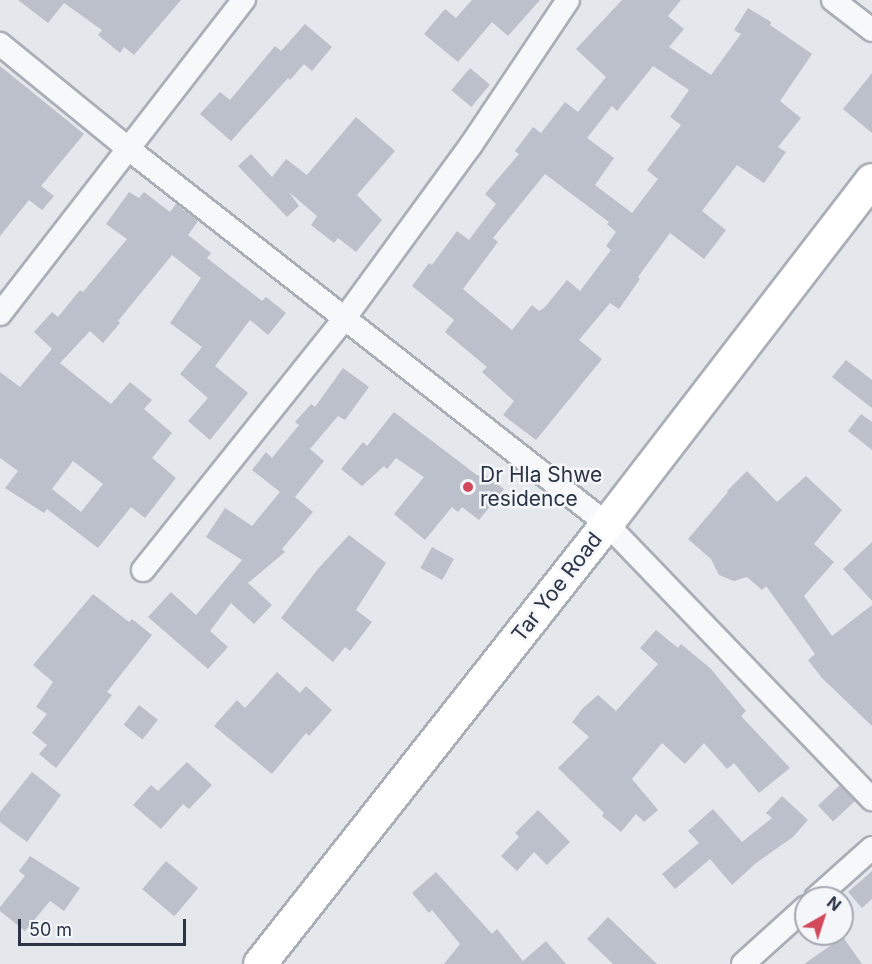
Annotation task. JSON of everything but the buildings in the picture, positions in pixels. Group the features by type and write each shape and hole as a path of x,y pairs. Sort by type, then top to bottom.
{"main road":[{"name":"Tar Yoe Road","path":"260,964 607,524 872,180"}],"street":[{"path":"0,314 130,150 244,0"},
{"path":"143,570 344,319 471,145 568,0"},
{"path":"833,0 872,30"},
{"path":"0,44 130,150 607,524 872,799"},
{"path":"829,886 872,848"},
{"path":"743,964 794,918"}],"place":[{"name":"Dr Hla Shwe residence","path":"468,487"}]}
